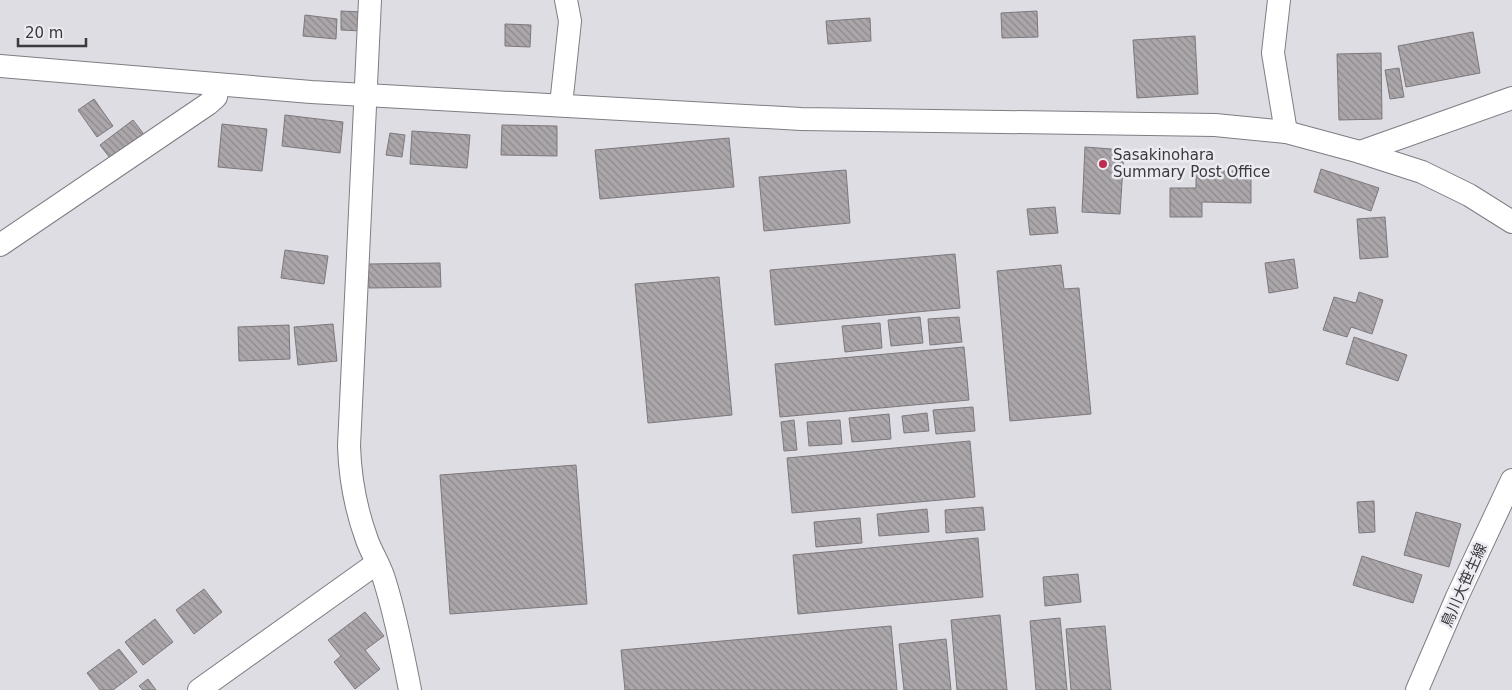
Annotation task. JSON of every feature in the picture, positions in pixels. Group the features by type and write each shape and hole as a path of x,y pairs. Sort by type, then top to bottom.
{"street":[{"path":"370,0 349,446 353,486 367,540 394,610 410,690"},
{"path":"561,105 570,21 566,0"},
{"path":"1279,0 1274,53 1286,132"},
{"path":"0,66 218,85 366,95 801,119 1216,125 1286,132 1360,152 1422,172 1469,195 1512,222"},
{"path":"0,245 208,104 216,97 218,85"},
{"path":"1360,152 1512,98"},
{"name":"鳥川大笹生線","path":"1417,690 1512,480"},
{"path":"199,690 377,563"}],"building":[{"path":"341,11 362,12 362,31 341,30"},
{"path":"1037,11 1038,37 1002,38 1001,13"},
{"path":"305,15 337,19 336,39 303,36"},
{"path":"870,18 871,41 828,44 826,21"},
{"path":"505,24 531,25 530,47 505,46"},
{"path":"1473,32 1480,73 1406,87 1398,46"},
{"path":"1195,36 1198,94 1137,98 1133,40"},
{"path":"1381,53 1382,119 1339,120 1337,54"},
{"path":"1399,68 1404,97 1390,99 1385,70"},
{"path":"94,99 113,126 97,137 78,110"},
{"path":"285,115 343,122 340,153 282,146"},
{"path":"133,120 146,137 113,162 100,145"},
{"path":"222,124 267,129 262,171 218,167"},
{"path":"502,125 557,126 557,156 501,155"},
{"path":"412,131 470,135 467,168 410,164"},
{"path":"390,133 405,135 402,157 386,155"},
{"path":"729,138 734,187 600,199 595,150"},
{"path":"1085,147 1124,150 1120,214 1082,212"},
{"path":"1321,169 1379,188 1371,211 1314,192"},
{"path":"846,170 850,223 764,231 759,177"},
{"path":"1196,171 1251,171 1251,203 1202,202 1202,217 1170,217 1170,188 1196,188"},
{"path":"1055,207 1058,233 1030,235 1027,209"},
{"path":"1385,217 1388,257 1360,259 1357,219"},
{"path":"285,250 328,256 324,284 281,278"},
{"path":"955,254 960,308 775,325 770,270"},
{"path":"1294,259 1298,288 1269,293 1265,263"},
{"path":"440,263 441,287 369,288 368,264"},
{"path":"1061,265 1064,289 1079,288 1091,414 1010,421 997,271"},
{"path":"719,277 732,415 648,423 635,284"},
{"path":"1359,292 1383,300 1372,334 1351,327 1347,337 1323,330 1334,297 1356,303"},
{"path":"920,317 923,343 891,346 888,320"},
{"path":"959,317 962,342 930,345 928,319"},
{"path":"880,323 882,348 845,352 842,326"},
{"path":"333,324 337,361 298,365 294,327"},
{"path":"289,325 290,359 239,361 238,327"},
{"path":"1354,337 1407,355 1398,381 1346,364"},
{"path":"964,347 969,400 780,417 775,364"},
{"path":"973,407 975,431 936,434 933,410"},
{"path":"927,413 929,431 904,433 902,416"},
{"path":"889,414 891,439 852,442 849,418"},
{"path":"794,420 797,450 784,451 781,422"},
{"path":"840,420 842,444 809,446 807,422"},
{"path":"970,441 975,497 792,513 787,458"},
{"path":"576,465 587,604 450,614 440,475"},
{"path":"1374,501 1375,532 1359,533 1357,502"},
{"path":"983,507 985,530 946,533 945,510"},
{"path":"927,509 929,532 879,536 877,514"},
{"path":"1416,512 1461,524 1449,567 1404,555"},
{"path":"860,518 862,543 816,547 814,522"},
{"path":"978,538 983,597 798,614 793,555"},
{"path":"1362,556 1422,575 1413,603 1353,585"},
{"path":"1078,574 1081,602 1045,606 1043,577"},
{"path":"204,589 222,612 194,634 176,610"},
{"path":"365,612 384,636 365,650 380,669 355,689 334,662 341,656 328,640"},
{"path":"1000,615 1007,690 957,690 951,620"},
{"path":"1060,618 1067,690 1036,690 1030,621"},
{"path":"155,619 173,642 143,665 125,642"},
{"path":"891,626 897,690 625,690 621,650"},
{"path":"1105,626 1111,690 1071,690 1066,629"},
{"path":"946,639 951,690 904,690 899,644"},
{"path":"119,649 137,672 113,690 100,690 87,673"},
{"path":"148,679 156,690 143,690 139,686"}],"place":[{"name":"Sasakinohara Summary Post Office","path":"1103,164"}]}
